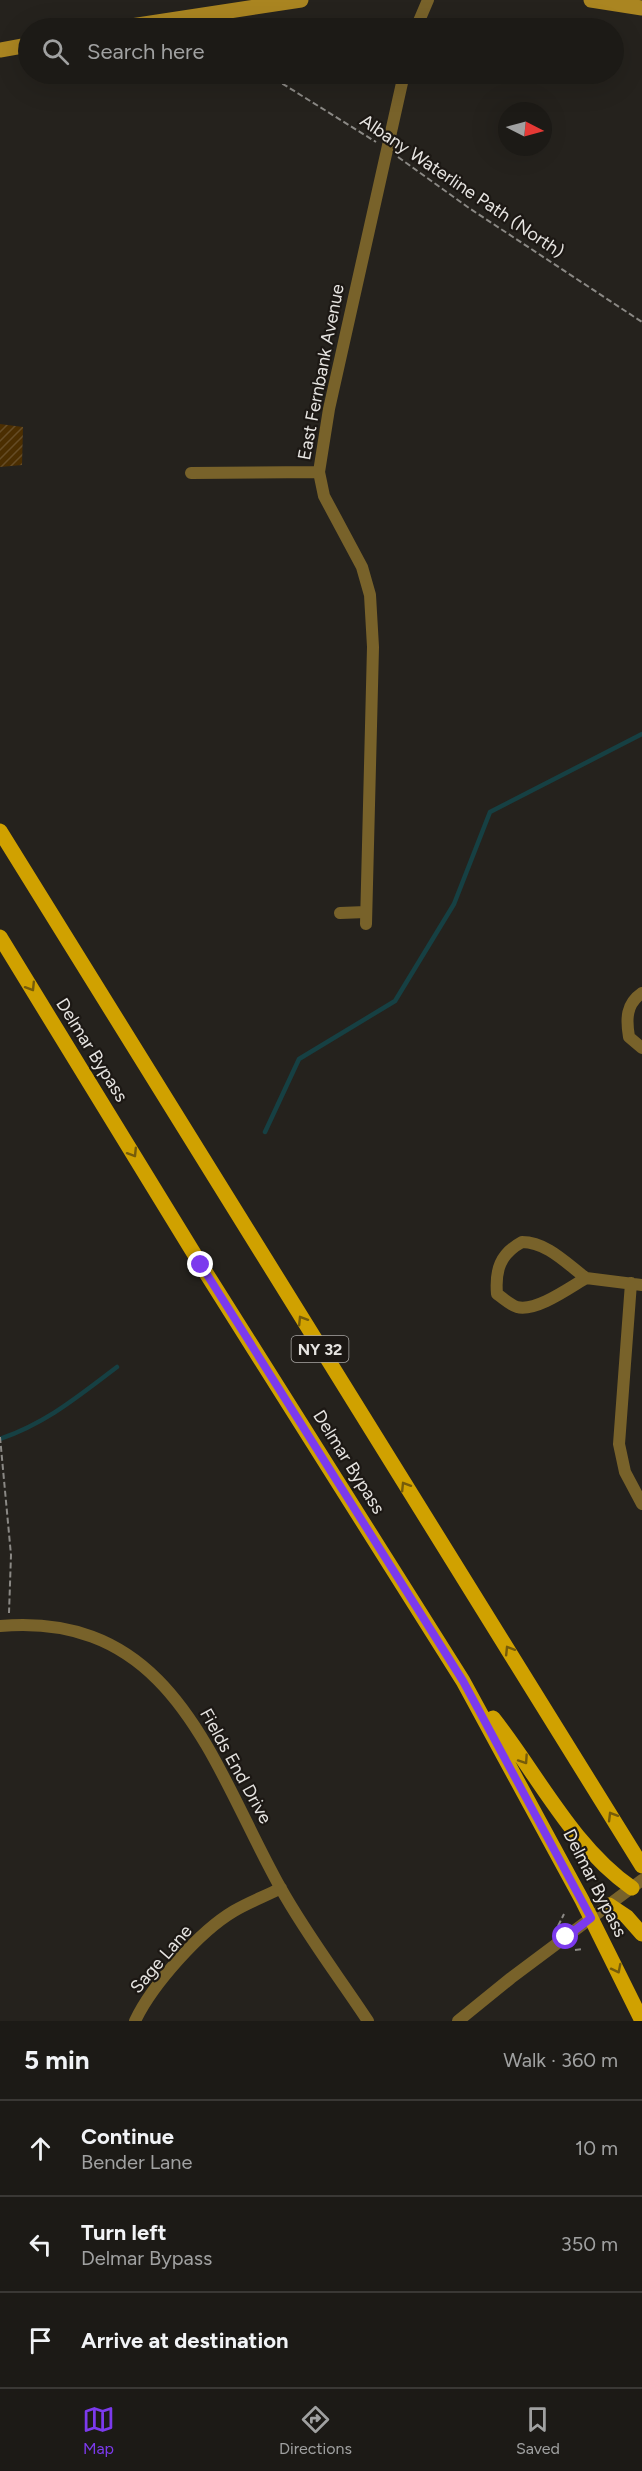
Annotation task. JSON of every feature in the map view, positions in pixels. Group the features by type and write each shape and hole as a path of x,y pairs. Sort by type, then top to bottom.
{"main road":[{"path":"183,18 301,0"},
{"path":"591,0 642,8"},
{"path":"0,50 18,47"},
{"name":"Delmar Bypass","path":"0,831 642,1866"},
{"name":"Delmar Bypass","path":"0,937 201,1265 463,1681 591,1918 642,2021"},
{"path":"463,1681 511,1741 557,1807 590,1849 610,1871 637,1884"},
{"path":"609,1905 627,1917 642,1934"}],"street":[{"path":"420,18 428,0"},
{"name":"East Fernbank Avenue","path":"340,913 366,918 373,647 370,596 362,567 324,496 319,472 329,409 402,84"},
{"path":"191,473 319,472"},
{"path":"642,993 635,998 628,1009 629,1037 642,1048"},
{"path":"586,1278 548,1300 526,1308 515,1306 497,1294 496,1274 501,1258 522,1242 531,1242 546,1248 586,1278 636,1284 619,1444 625,1472 642,1504"},
{"name":"Fields End Drive","path":"4,1625 49,1626 97,1636 142,1665 181,1704 221,1768 281,1888 368,2021"},
{"path":"458,2021 504,1983 637,1884"},
{"name":"Sage Lane","path":"135,2021 145,2001 187,1950 233,1911 281,1888"}],"path":[{"name":"Albany Waterline Path (North)","path":"283,84 386,148 469,208 642,322"},
{"path":"0,1437 11,1555 4,1625"},
{"path":"558,1926 564,1914"},
{"path":"574,1950 583,1949"}],"building":[{"path":"0,424 23,427 22,465 0,467"}],"waterway":[{"path":"265,1132 299,1059 395,1001 454,904 490,812 642,734"},
{"path":"0,1439 48,1417 117,1367"}],"route":[{"path":"201,1265 300,1419 493,1733 591,1918 566,1937"}]}
